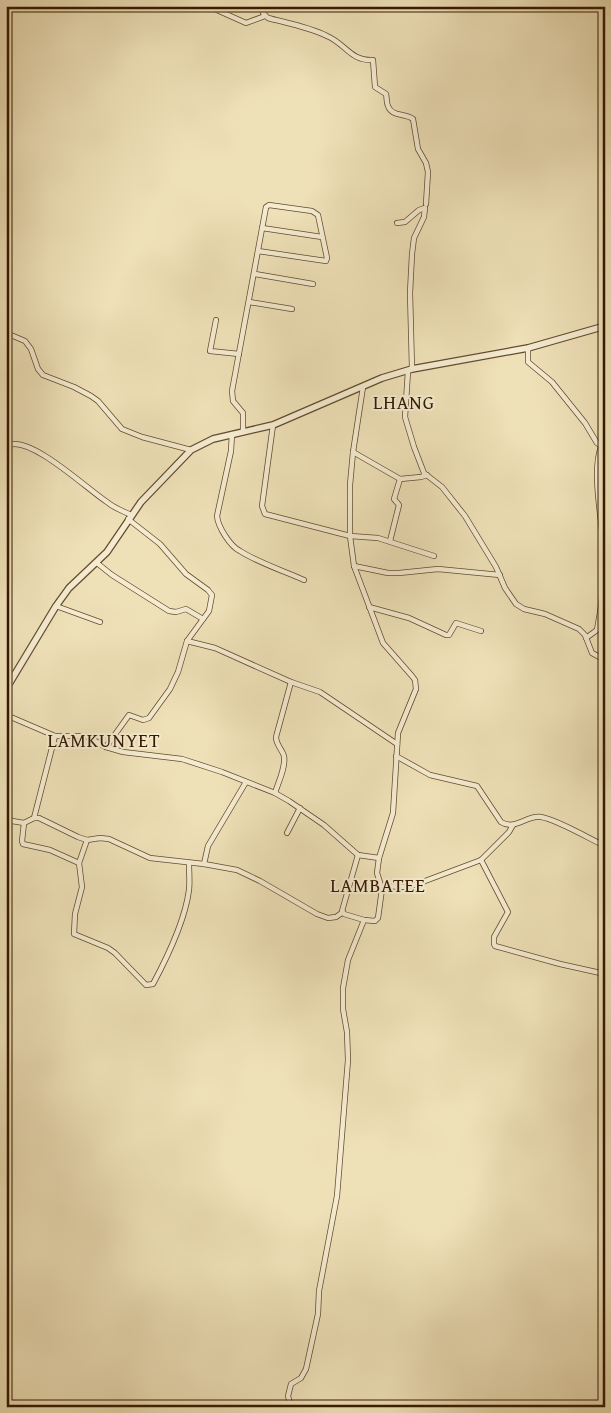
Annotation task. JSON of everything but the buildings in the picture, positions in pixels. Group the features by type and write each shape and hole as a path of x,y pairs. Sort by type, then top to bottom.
{"street":[{"path":"208,6 246,23 265,16 328,36 359,59 373,60 375,87 386,94 387,105 390,110 395,114 409,116 413,119 418,149 426,163 428,172 426,204"},
{"path":"263,6 265,16"},
{"path":"243,432 243,413 233,401 232,391 262,228 267,206 312,211 318,215 328,258 326,261 258,251"},
{"path":"397,222 405,222 419,210 425,208 424,218 414,238 412,254 410,370 405,417 420,465 427,475 444,489 465,516 513,601 518,606 568,623 582,631 592,653 605,660"},
{"path":"262,228 322,237"},
{"path":"254,274 313,284"},
{"path":"249,302 292,309"},
{"path":"216,320 210,351 239,354"},
{"path":"6,689 56,606 70,588 107,552 141,502 191,450 206,442 232,434 273,425 382,378 410,370 528,348 605,326"},
{"path":"6,333 25,341 31,349 42,375 74,387 91,396 98,401 122,429 142,437 191,450"},
{"path":"528,348 528,362 552,382 603,448 597,463 604,552 602,603 597,630 586,638"},
{"path":"343,912 364,920 375,921 378,918 381,886 377,876 379,858 393,813 396,744 398,733 416,685 412,676 383,643 354,566 350,536 350,485 363,387"},
{"path":"273,425 262,506 263,513 350,536 378,538 434,556"},
{"path":"232,434 231,451 217,516 219,524 229,540 240,551 304,580"},
{"path":"6,449 9,445 18,443 44,454 108,504 129,517 160,544 186,574 212,595 211,604 187,641 178,672 170,689 149,718 143,720 129,715 106,747"},
{"path":"353,452 400,479 411,479 427,475"},
{"path":"390,542 399,505 394,499 400,479"},
{"path":"97,563 112,575 170,611 176,612 186,609 203,618"},
{"path":"354,566 394,573 438,569 500,575"},
{"path":"56,606 100,622"},
{"path":"368,607 409,618 446,635 449,635 456,623 481,631"},
{"path":"187,641 215,648 325,695 396,744"},
{"path":"275,793 284,762 283,753 276,740 291,682"},
{"path":"6,715 55,736 82,735 106,747 123,752 182,760 222,772 275,793 300,808 324,825 358,855 379,858"},
{"path":"34,818 55,736"},
{"path":"396,756 430,775 477,786 504,824 513,825 532,818 546,818 605,846"},
{"path":"204,864 208,846 246,782"},
{"path":"287,834 300,808"},
{"path":"6,820 24,823 34,818 43,820 87,840 109,839 150,858 237,870 317,914 328,918 336,917 343,912"},
{"path":"24,823 23,844 50,850 79,863"},
{"path":"381,886 408,886 481,860 509,832 513,825"},
{"path":"87,840 79,863 82,887 75,914 74,934 115,952 140,980 148,986 153,984 162,966 184,913 189,890 189,863"},
{"path":"343,912 342,906 358,855"},
{"path":"481,860 508,912 494,937 495,946 605,974"},
{"path":"291,1407 288,1396 291,1384 305,1374 318,1314 319,1291 337,1196 348,1060 343,988 348,960 364,920"}],"district":[{"name":"LHANG","path":"404,402"},
{"name":"LAMKUNYET","path":"104,740"},
{"name":"LAMBATEE","path":"378,885"}]}
